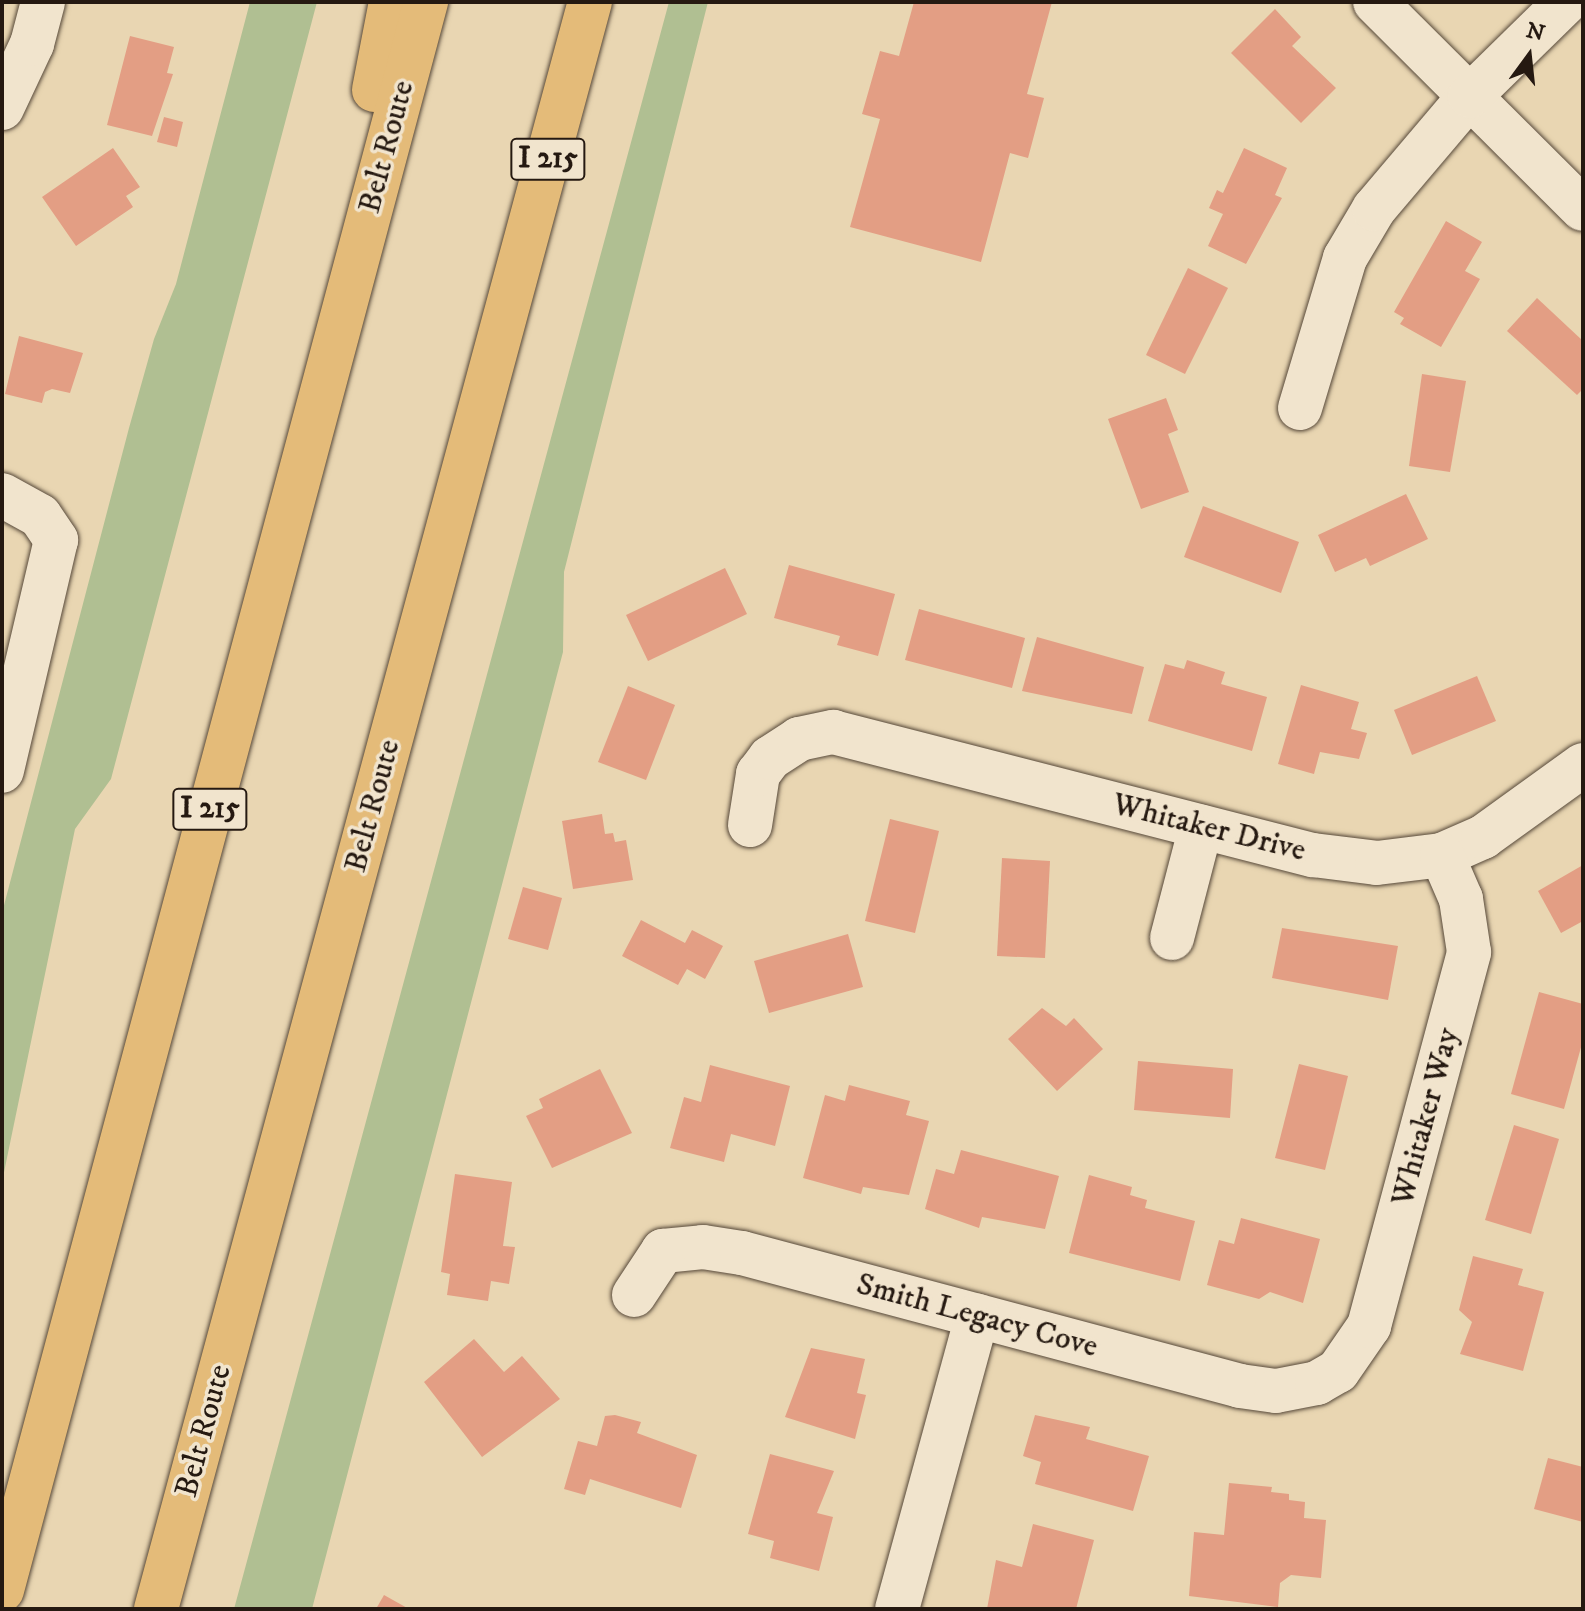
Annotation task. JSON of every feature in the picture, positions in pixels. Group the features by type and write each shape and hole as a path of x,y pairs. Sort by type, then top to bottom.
{"highway":[{"path":"326,377 391,2"},
{"name":"Belt Route","path":"2,1590 426,2"},
{"name":"Belt Route","path":"156,1609 590,2"}],"street":[{"path":"4,108 43,2"},
{"path":"1375,2 1583,209"},
{"path":"1300,408 1345,258 1374,209 1470,96 1566,2"},
{"path":"2,771 56,540 40,516 10,498"},
{"name":"Whitaker Drive","path":"750,825 758,774 770,758 816,734 853,735 1201,827 1345,861 1410,861 1442,855 1483,837 1583,765"},
{"path":"1172,938 1201,827"},
{"name":"Whitaker Way","path":"1338,1371 1357,1350 1378,1300 1469,952 1464,910 1442,855"},
{"name":"Smith Legacy Cove","path":"634,1295 663,1251 703,1247 1240,1386 1298,1389 1338,1371"},
{"path":"897,1609 977,1316"}],"green space":[{"path":"250,2 317,2 111,779 75,829 2,1182 2,913 129,428 154,339 176,284"},
{"path":"669,2 708,2 564,572 563,652 312,1609 234,1609"}],"building":[{"path":"914,2 1052,2 1027,94 1044,98 1028,158 1010,153 981,262 850,227 880,119 862,114 880,51 899,56"},
{"path":"1275,9 1301,37 1292,46 1336,88 1301,123 1231,53"},
{"path":"130,36 174,47 167,73 173,74 152,136 107,125"},
{"path":"164,117 183,122 177,147 157,142"},
{"path":"113,148 140,187 126,196 133,207 76,246 42,197"},
{"path":"1244,148 1287,168 1275,195 1282,198 1246,264 1208,246 1223,214 1209,208 1217,190 1223,193"},
{"path":"1446,221 1482,242 1465,271 1480,279 1441,347 1400,324 1404,318 1394,312"},
{"path":"1188,268 1228,288 1185,374 1146,355"},
{"path":"1537,298 1583,341 1583,389 1577,395 1507,331"},
{"path":"19,336 83,353 70,393 52,389 45,392 42,403 5,394"},
{"path":"1422,374 1466,381 1450,472 1409,466"},
{"path":"1166,398 1178,430 1168,434 1189,492 1141,509 1108,419"},
{"path":"1406,494 1428,539 1370,566 1366,558 1335,572 1318,535"},
{"path":"1203,506 1299,542 1281,593 1184,557"},
{"path":"789,565 895,594 878,656 837,645 840,636 774,618"},
{"path":"725,568 747,614 648,661 626,615"},
{"path":"919,609 1025,638 1012,688 905,660"},
{"path":"1037,637 1144,667 1132,714 1022,691"},
{"path":"1187,660 1225,672 1221,684 1267,697 1252,751 1148,721 1165,664 1184,669"},
{"path":"1477,676 1496,721 1412,755 1394,710"},
{"path":"1301,685 1359,702 1351,729 1367,733 1359,759 1320,752 1314,774 1278,764"},
{"path":"628,686 675,705 646,780 598,762"},
{"path":"602,814 605,834 613,833 615,842 626,840 633,880 573,889 562,821"},
{"path":"890,819 939,831 915,933 865,921"},
{"path":"1002,858 1050,861 1045,958 997,956"},
{"path":"1583,865 1583,921 1561,933 1538,891"},
{"path":"523,887 562,898 548,950 508,939"},
{"path":"641,920 685,943 692,930 723,946 705,979 687,969 678,985 622,956"},
{"path":"1282,928 1398,946 1388,1000 1272,978"},
{"path":"848,934 863,987 769,1013 754,961"},
{"path":"1539,992 1583,1004 1583,1040 1564,1109 1511,1094"},
{"path":"1042,1008 1066,1026 1074,1018 1103,1049 1057,1091 1008,1039"},
{"path":"1138,1061 1233,1069 1230,1118 1134,1110"},
{"path":"1299,1064 1348,1076 1325,1170 1275,1158"},
{"path":"710,1065 790,1086 775,1146 731,1134 724,1162 670,1148 684,1097 701,1102"},
{"path":"600,1069 632,1133 552,1168 526,1116 543,1108 539,1099"},
{"path":"849,1085 910,1101 906,1115 929,1121 909,1195 863,1187 861,1194 803,1178 825,1095 845,1101"},
{"path":"1514,1125 1559,1139 1531,1234 1485,1220"},
{"path":"961,1150 1059,1176 1045,1229 982,1217 979,1228 925,1209 936,1169 954,1174"},
{"path":"455,1174 512,1182 503,1246 515,1247 509,1284 491,1281 488,1301 447,1295 450,1274 441,1272"},
{"path":"1089,1175 1132,1187 1130,1195 1147,1200 1145,1208 1195,1221 1180,1281 1069,1253"},
{"path":"1241,1218 1320,1239 1303,1303 1270,1292 1259,1299 1207,1285 1219,1240 1234,1244"},
{"path":"1473,1256 1523,1269 1518,1285 1544,1292 1523,1371 1460,1354 1472,1322 1459,1310"},
{"path":"474,1339 504,1372 522,1356 560,1399 482,1457 424,1382"},
{"path":"811,1348 865,1359 857,1393 866,1395 855,1439 785,1417"},
{"path":"615,1415 641,1422 637,1433 697,1455 681,1508 590,1479 585,1495 564,1489 578,1441 597,1446 605,1416"},
{"path":"1035,1415 1090,1427 1086,1439 1149,1456 1133,1511 1035,1484 1041,1462 1023,1456"},
{"path":"770,1454 834,1471 817,1513 833,1517 819,1571 770,1558 774,1541 748,1534"},
{"path":"1548,1458 1583,1467 1583,1522 1534,1509"},
{"path":"1229,1483 1272,1487 1271,1492 1289,1494 1289,1500 1305,1502 1304,1518 1326,1520 1321,1578 1291,1575 1280,1583 1278,1607 1189,1596 1194,1532 1224,1535"},
{"path":"1033,1524 1094,1540 1076,1609 987,1609 996,1560 1022,1567"},
{"path":"384,1595 409,1609 376,1609"}]}
